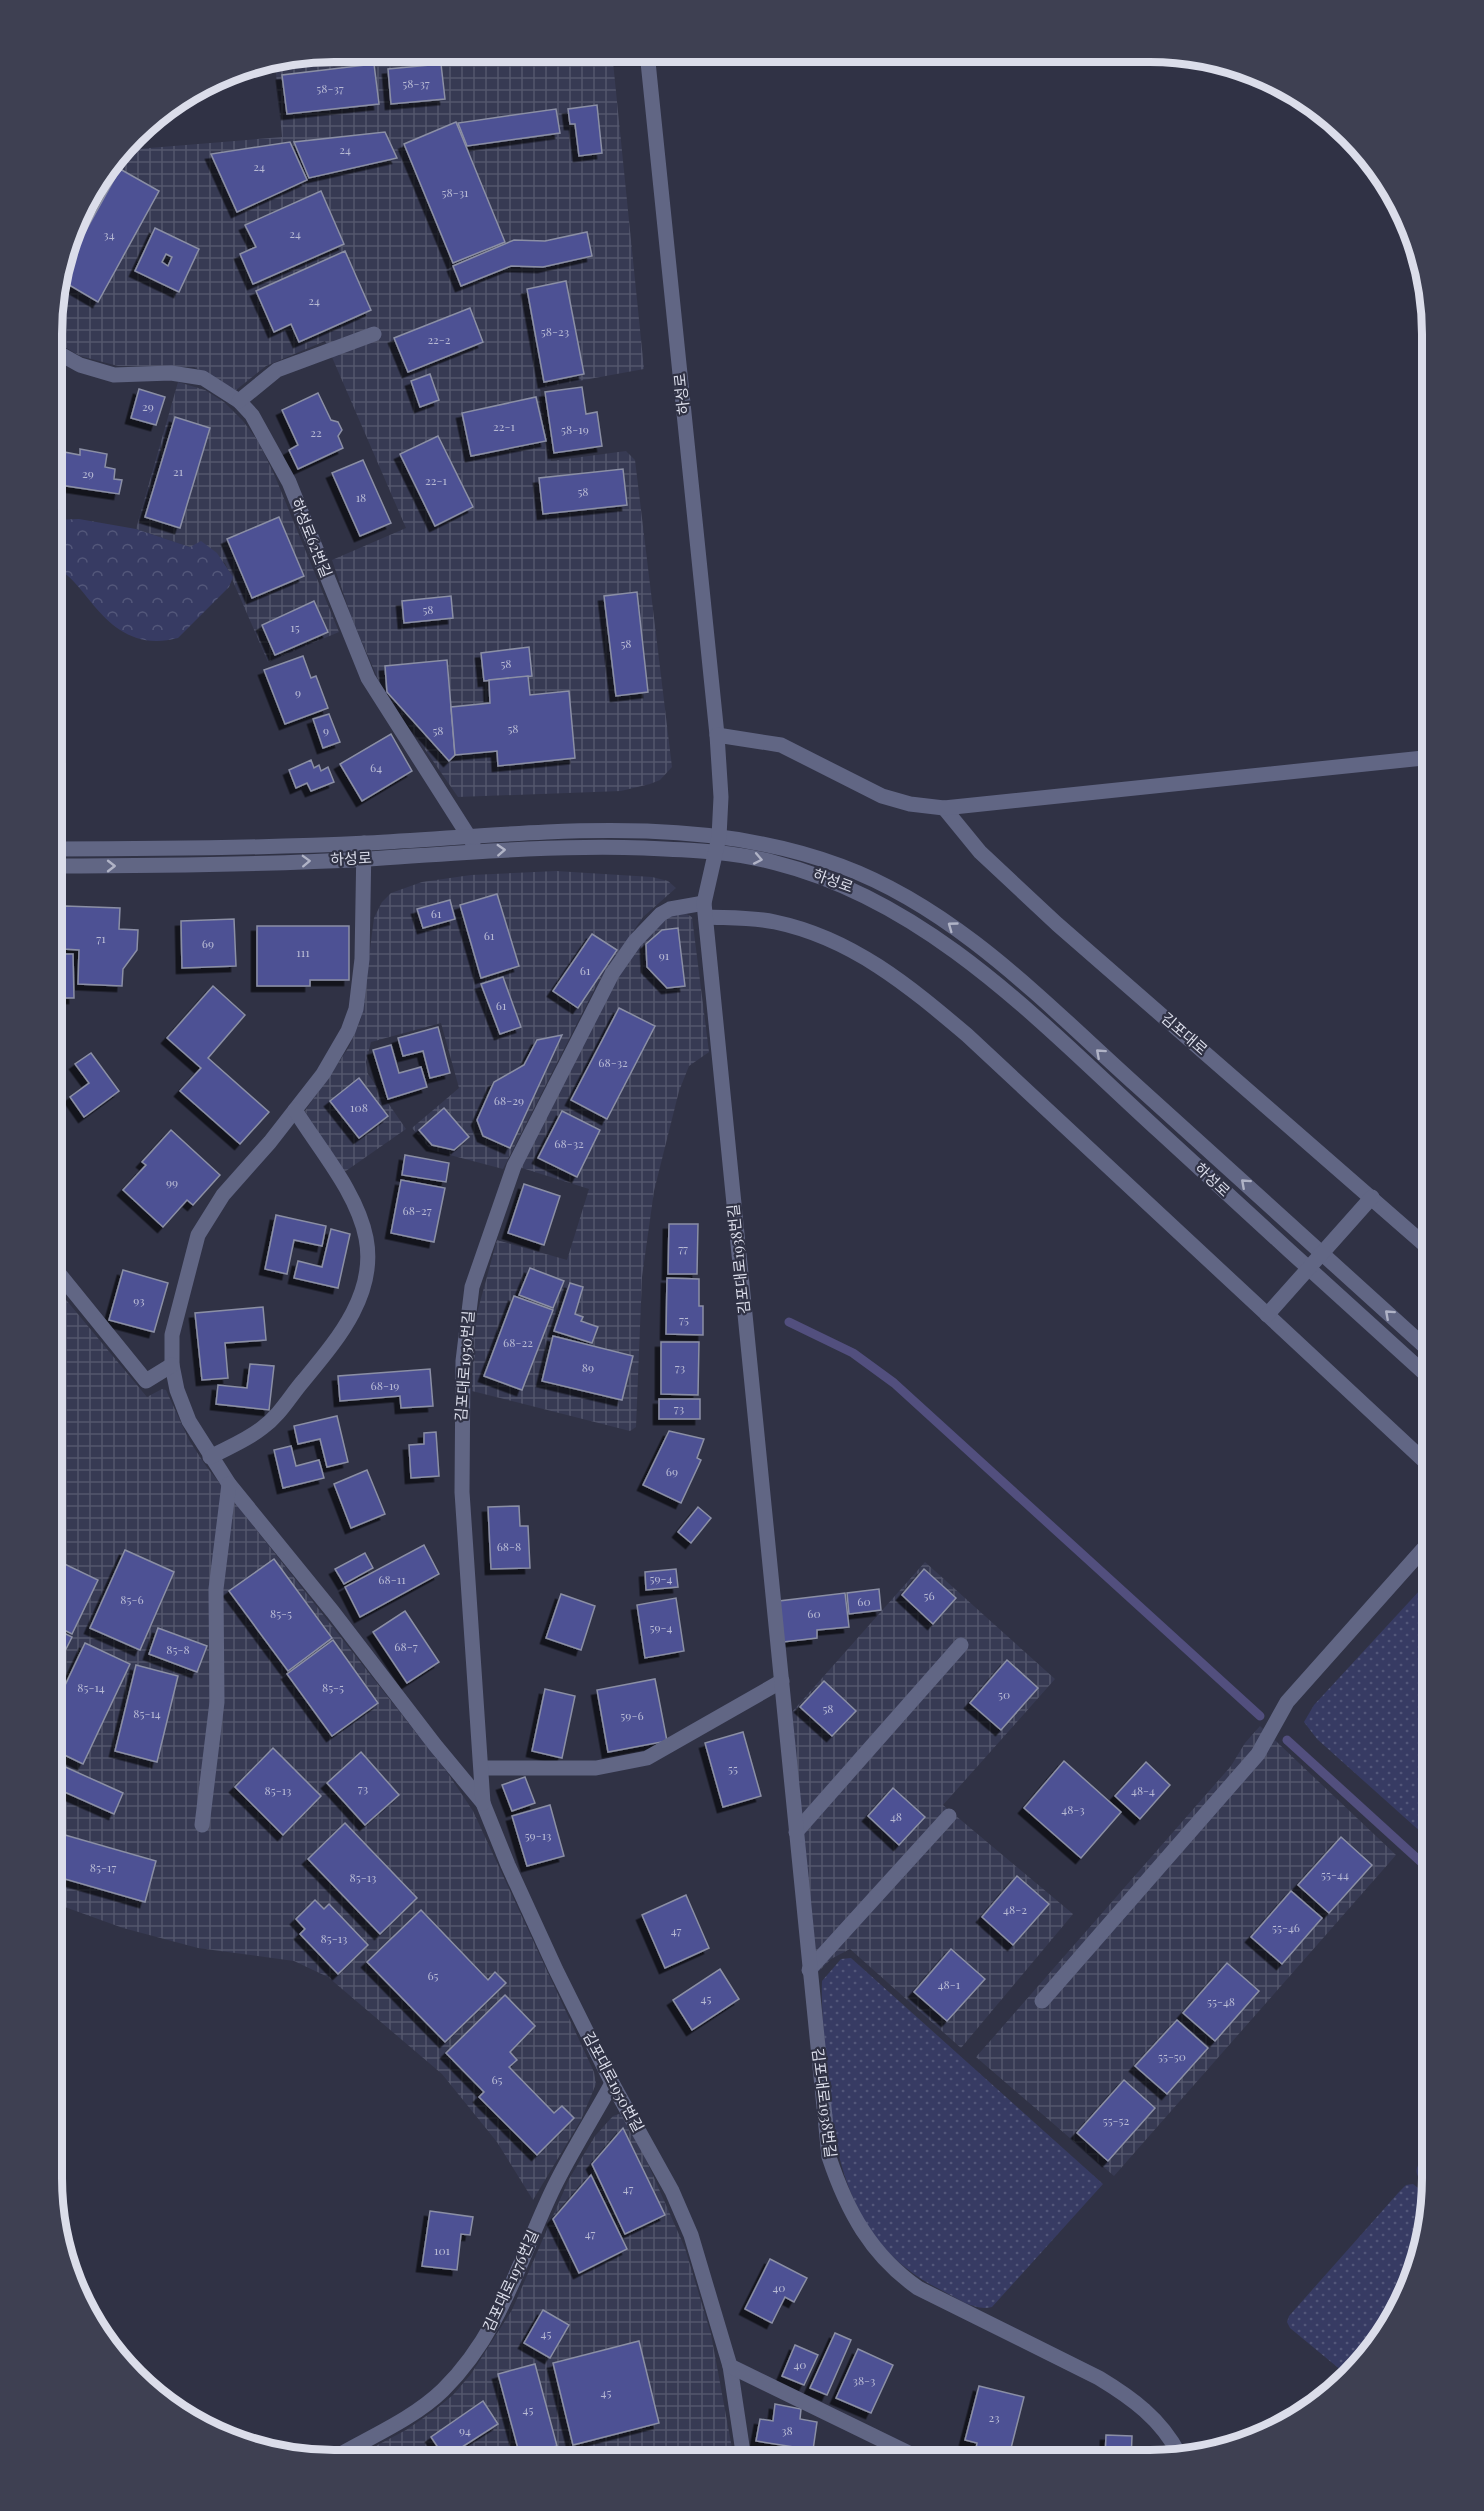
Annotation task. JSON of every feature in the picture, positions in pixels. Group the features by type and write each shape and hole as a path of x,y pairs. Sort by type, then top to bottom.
{"street":[{"name":"하성로","path":"648,62 717,735 721,797 717,844"},
{"path":"239,400 277,370 374,334"},
{"name":"하성로62번길","path":"62,360 114,375 189,374 203,378 239,400 263,433 289,482 368,678 473,844"},
{"path":"717,735 781,746 882,796 910,804 944,808 1422,758"},
{"name":"김포대로","path":"944,808 980,852 1057,924 1422,1242"},
{"name":"하성로","path":"62,866 182,866 365,859 473,844 627,831 717,844 793,850 840,865 872,879 937,916 1027,987 1422,1344"},
{"name":"하성로","path":"62,849 200,849 364,843 473,844"},
{"name":"김포대로1950번길","path":"364,843 362,959 356,1009 348,1030 327,1067 295,1110 223,1195 198,1235 176,1312 172,1335 172,1365 177,1390 189,1421 229,1484 483,1803 529,1912 612,2083 672,2191 691,2235 730,2366 743,2450"},
{"name":"하성로","path":"717,844 826,877 861,891 898,912 949,946 1029,1013 1422,1371"},
{"name":"김포대로1938번길","path":"717,844 705,910 829,2157 849,2208 880,2257 918,2288 1122,2392 1156,2421 1171,2438 1176,2448"},
{"name":"김포대로1950번길","path":"483,1803 462,1492 463,1361 472,1287 514,1166 618,965 635,941 661,914 670,909 705,910 801,929 859,953 885,969 967,1035 1422,1459"},
{"path":"210,1457 260,1430 284,1407 343,1332 357,1305 364,1281 366,1238 358,1216 342,1184 295,1110"},
{"path":"1268,1315 1372,1197"},
{"path":"62,1277 146,1382 172,1365"},
{"path":"202,1825 217,1702 216,1589 229,1484"},
{"path":"1042,2001 1258,1754 1287,1702 1422,1550"},
{"path":"796,1832 961,1645"},
{"path":"482,1768 596,1768 647,1758 782,1681"},
{"path":"809,1970 949,1816"},
{"name":"김포대로1976번길","path":"348,2450 428,2403 463,2366 486,2334 506,2298 554,2186 612,2083"},
{"path":"730,2366 903,2450"}],"shaded area":[{"path":"316,62 613,62 644,369 540,388 551,461 626,451 635,460 672,767 660,780 621,791 458,797 381,686 352,619 332,560 406,528 325,341 266,366 236,390 194,367 118,366 80,356 62,345 64,298 76,246 107,182 133,149 282,137 275,68"},
{"path":"178,382 205,390 224,402 243,421 258,441 274,474 339,632 268,662 225,563 190,547 136,529"},
{"path":"556,871 652,877 668,881 676,888 643,917 597,984 503,1169 431,1150 412,1128 459,1088 441,1023 371,1042 366,1062 368,1074 406,1129 343,1173 305,1111 349,1047 361,1019 374,918 382,902 391,893 422,882 471,875"},
{"path":"683,912 692,917 709,1052 689,1066 679,1091 654,1191 642,1277 636,1427 630,1431 472,1391 474,1324 497,1240 567,1260 589,1189 522,1168 520,1165 612,988 633,953 667,917"},
{"path":"62,1295 147,1397 162,1389 166,1390 189,1440 206,1466 447,1772 473,1811 594,2072 596,2084 581,2120 533,2200 497,2142 442,2074 328,1977 294,1961 198,1948 123,1928 62,1906"},
{"path":"925,1562 1055,1679 943,1805 1073,1914 961,2048 850,1949 831,1959 816,1974 792,1712"},
{"path":"1260,1726 1396,1855 1114,2176 976,2057 1231,1766 1245,1743"},
{"path":"619,2114 624,2116 640,2146 685,2248 711,2334 732,2450 368,2450 406,2430 432,2412 453,2395 471,2374 512,2310 569,2179 595,2136 613,2116"}],"green space":[{"path":"79,519 136,529 190,547 201,541 217,553 233,577 229,587 178,638 152,641 131,636 99,612 75,583 62,572 62,520"},
{"path":"1422,1588 1422,1833 1317,1739 1304,1722 1314,1705"},
{"path":"851,1958 1103,2184 992,2307 979,2307 966,2303 910,2271 885,2248 865,2221 851,2192 833,2128 823,2020 822,1981 841,1959"},
{"path":"1422,2160 1422,2181 1417,2174"},
{"path":"1413,2184 1422,2191 1417,2230 1408,2265 1377,2329 1342,2371 1290,2328 1287,2322 1289,2316 1406,2185"}],"building":[{"path":"374,64 379,104 287,114 282,75"},
{"path":"441,64 445,99 391,104 388,69"},
{"path":"597,105 602,153 579,156 575,124 570,124 568,109"},
{"path":"556,109 560,133 467,146 458,123"},
{"path":"456,122 505,242 453,263 404,144"},
{"path":"385,132 397,158 309,178 294,142"},
{"path":"290,142 307,180 237,212 211,154"},
{"path":"120,169 159,191 98,302 67,283 75,251"},
{"path":"321,191 344,244 253,284 240,254 256,247 245,225"},
{"path":"155,228 199,249 179,292 135,271","holes":["166,254 172,257 168,266 162,262"]},
{"path":"587,232 592,256 543,267 511,266 461,286 453,266 514,240 545,241"},
{"path":"345,251 371,310 299,342 291,324 274,332 256,291"},
{"path":"566,281 584,374 544,382 527,289"},
{"path":"470,308 483,342 408,372 394,338"},
{"path":"430,374 439,400 420,407 411,381"},
{"path":"582,387 586,414 597,412 602,446 554,453 545,392"},
{"path":"139,389 165,397 156,425 131,418"},
{"path":"318,393 331,420 338,422 342,430 338,436 343,448 298,469 289,450 298,445 282,410"},
{"path":"536,397 546,441 471,456 462,413"},
{"path":"175,417 210,428 180,528 145,517"},
{"path":"438,436 473,507 435,526 400,454"},
{"path":"80,449 107,454 105,467 115,469 114,479 122,480 119,494 62,485 64,452 80,455"},
{"path":"363,460 391,523 360,536 332,473"},
{"path":"623,469 627,505 543,514 539,478"},
{"path":"279,517 304,576 252,598 227,539"},
{"path":"637,592 648,692 616,696 604,596"},
{"path":"451,596 453,618 404,623 402,601"},
{"path":"314,601 328,632 275,655 262,625"},
{"path":"529,647 532,676 484,681 481,653"},
{"path":"303,656 311,678 316,676 328,708 285,724 264,670"},
{"path":"447,660 455,755 449,761 387,692 385,666"},
{"path":"528,676 530,695 569,691 575,758 498,766 497,751 455,755 451,707 490,703 489,680"},
{"path":"329,714 340,742 323,748 313,719"},
{"path":"391,734 412,771 362,801 340,764"},
{"path":"311,760 314,768 319,765 321,771 328,767 334,782 311,791 307,783 296,788 289,770"},
{"path":"497,894 519,966 481,978 460,905"},
{"path":"450,900 455,919 423,928 417,909"},
{"path":"65,906 120,908 119,929 138,930 137,950 123,969 122,986 78,984 79,950 63,949"},
{"path":"234,919 236,966 182,968 181,921"},
{"path":"257,926 349,926 349,980 310,980 310,986 257,986"},
{"path":"678,928 685,986 667,988 647,967 646,944 662,930"},
{"path":"592,934 617,950 578,1008 553,991"},
{"path":"62,954 73,954 74,998 62,998"},
{"path":"503,977 521,1027 500,1034 481,984"},
{"path":"213,986 245,1015 208,1058 269,1112 240,1144 180,1091 201,1068 167,1038"},
{"path":"619,1008 655,1026 607,1119 571,1100"},
{"path":"438,1027 450,1073 430,1078 423,1051 403,1056 398,1038"},
{"path":"562,1035 510,1148 483,1136 477,1120 494,1082 524,1065 537,1040"},
{"path":"391,1045 399,1073 421,1067 427,1087 388,1099 373,1050"},
{"path":"91,1053 119,1091 84,1117 70,1097 89,1083 75,1064"},
{"path":"359,1078 388,1116 359,1138 330,1101"},
{"path":"444,1108 469,1137 454,1150 432,1145 419,1130"},
{"path":"562,1111 600,1130 577,1177 538,1158"},
{"path":"171,1130 220,1175 193,1205 187,1200 163,1227 123,1190 146,1165 142,1162"},
{"path":"405,1155 449,1163 446,1182 402,1175"},
{"path":"401,1180 445,1188 434,1242 391,1233"},
{"path":"524,1184 560,1196 544,1245 508,1233"},
{"path":"276,1215 326,1226 322,1246 294,1240 287,1274 265,1269"},
{"path":"669,1224 698,1224 697,1274 668,1274"},
{"path":"331,1229 350,1234 338,1288 294,1278 298,1261 322,1267"},
{"path":"530,1268 564,1281 553,1308 519,1295"},
{"path":"123,1270 168,1283 154,1332 109,1320"},
{"path":"667,1278 699,1279 699,1306 703,1306 703,1335 666,1334"},
{"path":"570,1283 583,1287 575,1314 583,1317 581,1321 598,1327 592,1343 554,1331"},
{"path":"514,1296 553,1310 522,1390 484,1376"},
{"path":"263,1307 266,1340 225,1343 228,1378 202,1380 195,1313"},
{"path":"553,1336 633,1356 622,1400 542,1381"},
{"path":"661,1342 699,1342 698,1395 661,1394"},
{"path":"250,1364 274,1366 269,1410 216,1404 218,1385 247,1388"},
{"path":"430,1369 433,1406 401,1408 400,1396 340,1401 338,1376"},
{"path":"659,1399 700,1399 700,1419 659,1419"},
{"path":"337,1416 348,1462 327,1467 320,1439 298,1444 294,1426"},
{"path":"669,1431 704,1439 697,1458 701,1460 681,1503 643,1485"},
{"path":"436,1432 439,1476 411,1478 409,1445 424,1444 424,1433"},
{"path":"291,1446 296,1466 319,1460 324,1478 283,1488 274,1450"},
{"path":"367,1470 385,1514 351,1528 334,1484"},
{"path":"519,1506 520,1526 528,1526 530,1568 491,1569 488,1507"},
{"path":"698,1507 711,1518 691,1543 678,1532"},
{"path":"424,1545 439,1574 360,1617 345,1587"},
{"path":"125,1550 174,1572 140,1650 90,1628"},
{"path":"365,1553 373,1568 344,1584 335,1569"},
{"path":"274,1559 332,1638 288,1671 229,1591"},
{"path":"62,1563 98,1580 72,1634 62,1629"},
{"path":"676,1569 678,1587 646,1590 645,1572"},
{"path":"924,1569 956,1598 933,1624 902,1595"},
{"path":"879,1589 881,1610 849,1614 847,1593"},
{"path":"845,1593 849,1627 817,1630 817,1638 783,1642 779,1601"},
{"path":"561,1594 595,1606 581,1650 546,1638"},
{"path":"676,1598 684,1651 645,1658 637,1605"},
{"path":"405,1611 439,1662 407,1683 373,1632"},
{"path":"158,1628 207,1646 197,1672 149,1654"},
{"path":"62,1632 72,1637 62,1657"},
{"path":"333,1640 378,1703 332,1736 287,1674"},
{"path":"85,1643 130,1664 83,1764 62,1754 62,1692"},
{"path":"1007,1660 1038,1688 1001,1730 970,1703"},
{"path":"136,1665 178,1676 157,1762 115,1751"},
{"path":"655,1679 667,1741 608,1752 597,1690"},
{"path":"824,1681 856,1711 832,1736 800,1707"},
{"path":"545,1689 575,1696 562,1758 532,1751"},
{"path":"743,1732 761,1796 723,1807 705,1743"},
{"path":"273,1748 321,1796 283,1835 235,1787"},
{"path":"361,1752 399,1795 365,1825 327,1783"},
{"path":"1064,1761 1121,1812 1081,1858 1024,1808"},
{"path":"1146,1762 1170,1785 1140,1819 1115,1796"},
{"path":"62,1766 123,1793 114,1814 62,1791"},
{"path":"525,1777 535,1803 512,1811 502,1785"},
{"path":"893,1788 925,1817 899,1845 868,1816"},
{"path":"550,1805 564,1856 527,1866 512,1816"},
{"path":"345,1823 417,1898 380,1934 308,1859"},
{"path":"62,1834 156,1861 145,1902 62,1878"},
{"path":"1341,1837 1372,1865 1329,1913 1298,1885"},
{"path":"1017,1876 1049,1904 1013,1945 982,1917"},
{"path":"1291,1891 1322,1918 1282,1964 1251,1937"},
{"path":"686,1895 709,1948 665,1968 642,1915"},
{"path":"315,1900 324,1909 329,1904 368,1945 338,1974 300,1934 305,1929 296,1919"},
{"path":"421,1910 488,1980 495,1972 506,1983 445,2042 367,1962"},
{"path":"951,1949 985,1979 947,2021 914,1992"},
{"path":"1227,1963 1259,1991 1215,2041 1183,2013"},
{"path":"720,1969 739,1999 692,2030 673,2000"},
{"path":"505,1995 535,2026 510,2052 517,2060 509,2067 554,2113 562,2106 574,2118 537,2155 479,2097 484,2092 446,2053"},
{"path":"1177,2020 1208,2048 1167,2094 1135,2066"},
{"path":"1124,2080 1155,2108 1108,2161 1077,2133"},
{"path":"623,2128 665,2215 625,2234 592,2164"},
{"path":"591,2175 627,2249 579,2273 553,2219"},
{"path":"430,2211 473,2217 470,2235 461,2234 457,2270 422,2266"},
{"path":"770,2259 807,2278 794,2302 785,2297 772,2323 745,2309"},
{"path":"543,2310 569,2325 550,2358 524,2343"},
{"path":"835,2333 851,2340 827,2395 810,2388"},
{"path":"639,2341 659,2423 573,2445 553,2363"},
{"path":"795,2345 818,2355 804,2385 782,2376"},
{"path":"858,2349 893,2365 871,2413 836,2398"},
{"path":"535,2364 557,2446 542,2450 518,2450 498,2374"},
{"path":"979,2386 1024,2397 1011,2450 990,2447 989,2450 980,2450 976,2449 977,2443 965,2440"},
{"path":"483,2401 498,2424 457,2450 440,2450 431,2437"},
{"path":"775,2404 801,2409 800,2419 817,2422 813,2450 756,2441 760,2419 773,2421"},
{"path":"1106,2435 1132,2436 1131,2450 1105,2450"}],"waterway":[{"path":"789,1322 853,1353 894,1383 1260,1716"},
{"path":"1287,1740 1422,1863"}]}
